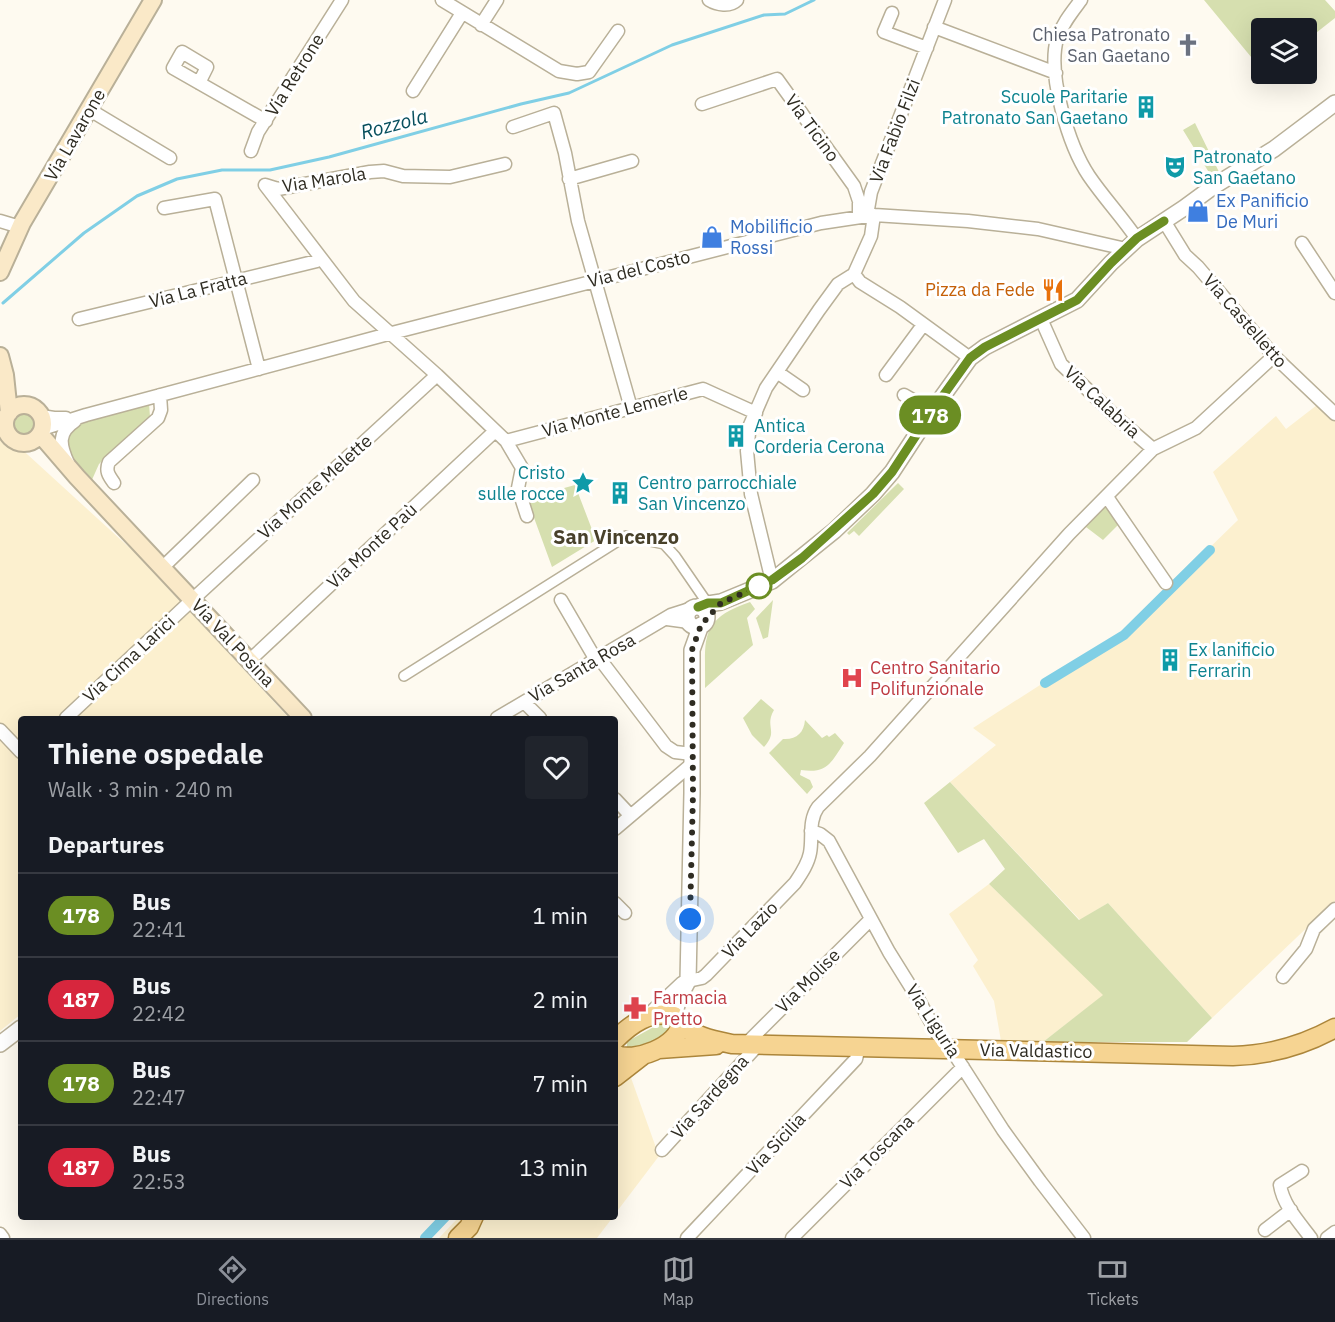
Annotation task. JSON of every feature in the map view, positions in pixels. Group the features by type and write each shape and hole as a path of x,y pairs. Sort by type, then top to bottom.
{"main road":[{"name":"Via Lavarone","path":"0,272 20,227 153,0"},
{"path":"0,356 5,375 5,420 13,442 33,441 39,422"},
{"path":"5,375 39,422"},
{"path":"5,420 19,406 39,422"},
{"name":"Via Val Posina","path":"39,422 70,470 299,716"},
{"name":"Via Val Posina","path":"13,442 70,470"},
{"path":"618,1075 651,1051 673,1040 679,1033 677,1020 658,1013 622,1028"},
{"name":"Via Valdastico","path":"677,1020 690,1031 706,1039 745,1044"},
{"name":"Via Valdastico","path":"618,1055 628,1058 651,1051 745,1044 1248,1056 1302,1043 1335,1028"}],"street":[{"name":"Via Retrone","path":"251,151 258,132 342,0"},
{"path":"442,0 559,71 577,74 590,72 618,31"},
{"path":"481,25 497,0"},
{"path":"709,0 723,4 734,3 737,0"},
{"name":"Via Fabio Filzi","path":"854,273 871,236 867,216 871,192 945,0"},
{"path":"1081,0 1069,15 1058,38 1054,58 1063,116 1079,158 1131,244"},
{"path":"413,91 462,13"},
{"path":"892,13 884,32 927,48"},
{"path":"934,27 1056,73"},
{"name":"Via Ticino","path":"702,104 777,79 854,186 867,216"},
{"path":"199,83 266,121"},
{"path":"702,612 772,580 802,558 873,494 906,453 932,411 970,358 985,347 1077,300 1131,244 1214,186 1274,149 1335,103"},
{"path":"90,110 170,158"},
{"path":"513,126 555,113 569,180 631,408"},
{"path":"569,180 632,161"},
{"name":"Via Marola","path":"392,333 354,301 265,185 278,189 384,171 403,176 450,177 505,164"},
{"path":"164,208 215,199 259,369"},
{"name":"Via del Costo","path":"39,422 54,418 82,417 392,333 821,223 867,216 895,215 1008,225 1131,244"},
{"path":"0,221 20,227"},
{"name":"Via Castelletto","path":"1164,221 1188,259 1198,267 1274,356 1335,414"},
{"path":"1302,243 1335,293"},
{"name":"Via La Fratta","path":"79,319 317,261"},
{"path":"772,580 751,494 747,459 750,425 766,388 838,284 854,273 860,282 924,324 970,358"},
{"name":"Via Calabria","path":"1041,319 1061,364 1153,449"},
{"path":"886,375 924,324"},
{"path":"392,333 506,441 522,468 518,488 527,516"},
{"path":"1153,449 1196,428 1274,356"},
{"path":"777,372 803,390"},
{"name":"Via Monte Melette","path":"192,600 438,375"},
{"name":"Via Monte Lemerle","path":"506,441 703,389 756,413"},
{"path":"114,483 106,467 158,418 161,410 160,395"},
{"path":"904,395 932,411"},
{"path":"70,470 61,438 65,428 82,417"},
{"name":"Via Monte Paù","path":"249,661 495,430"},
{"name":"Via Lazio","path":"677,1020 679,998 695,979 795,883 810,853 814,812 818,807 870,756 1069,534 1153,449"},
{"path":"162,568 254,480"},
{"path":"1107,497 1166,583"},
{"path":"404,676 626,536 664,544 668,549 702,612 692,650 695,979 649,1016"},
{"name":"Via Cima Larici","path":"68,716 192,600"},
{"path":"561,600 597,659 666,746 692,758"},
{"name":"Via Santa Rosa","path":"500,716 667,619 702,612"},
{"path":"524,702 538,716"},
{"path":"0,730 18,749"},
{"path":"618,826 692,758"},
{"path":"618,803 630,815"},
{"name":"Via Liguria","path":"811,831 829,841 889,952 938,1035 963,1067 1003,1130 1079,1236"},
{"path":"618,906 625,913"},
{"path":"1283,977 1306,949 1314,929 1335,909"},
{"name":"Via Molise","path":"745,1044 871,919"},
{"path":"0,1044 18,1030"},
{"name":"Via Sardegna","path":"662,1150 745,1044"},
{"name":"Via Sicilia","path":"687,1238 856,1059 859,1047"},
{"name":"Via Toscana","path":"792,1238 963,1067"},
{"path":"1302,1171 1280,1185 1281,1193 1290,1210 1311,1238"},
{"path":"1265,1230 1290,1210"},
{"path":"1327,1238 1335,1232"},
{"path":"0,1234 3,1238"}],"shaded area":[{"path":"1317,405 1335,418 1335,901 1212,1018 1108,903 1080,920 950,782 996,745 973,728 1124,631 1238,520 1213,472 1276,416 1286,429"},
{"path":"0,408 4,433 132,550 287,716 18,716 18,1016 0,1031"},
{"path":"989,884 1104,995 1043,1042 1001,1041 994,1001 973,966 978,960 949,914"},
{"path":"618,1064 630,1075 659,1156 618,1210"},
{"path":"456,1220 611,1220 597,1238 439,1238"}],"green space":[{"path":"1204,0 1325,0 1335,11 1335,18 1317,32 1317,18 1251,18 1251,57"},
{"path":"1195,123 1220,174 1213,179 1183,130"},
{"path":"149,403 150,417 99,464 91,482 66,448 64,439 75,425"},
{"path":"25,411 34,414 37,423 34,432 25,435 16,432 13,423 16,414"},
{"path":"898,483 904,489 859,536 854,531 849,535 847,533"},
{"path":"575,485 596,540 552,567 528,498"},
{"path":"1105,503 1121,522 1103,540 1086,527 1086,523"},
{"path":"773,600 768,637 763,639 756,618"},
{"path":"750,602 755,609 747,618 753,645 705,688 706,644 713,624 721,616"},
{"path":"761,699 774,710 770,721 770,737 764,747 752,735 743,718"},
{"path":"805,720 822,738 835,733 844,743 827,766 817,770 801,770 800,775 810,780 813,787 807,794 769,753 783,739 798,735 803,729"},
{"path":"950,782 1079,920 1108,903 1212,1018 1187,1042 1043,1042 1103,995 989,884 1005,869 984,839 958,853 924,803"},
{"path":"659,1024 669,1026 667,1036 636,1048 627,1047 630,1040"}],"waterway":[{"name":"Rozzola","path":"3,303 84,233 137,196 177,179 222,170 270,170 329,157 569,93 672,45 764,15 785,14 814,0"},
{"path":"1045,683 1124,635 1210,550"},
{"path":"425,1238 442,1220"}],"bus line":[{"name":"178","path":"698,607 708,603 721,603 772,580 802,558 873,494 892,472 970,358 1007,335 1077,300 1137,238 1164,221"}],"place":[{"name":"Chiesa Patronato San Gaetano","path":"1188,45"},
{"name":"Scuole Paritarie Patronato San Gaetano","path":"1146,107"},
{"name":"Patronato San Gaetano","path":"1175,167"},
{"name":"Ex Panificio De Muri","path":"1198,211"},
{"name":"Mobilificio Rossi","path":"712,237"},
{"name":"Pizza da Fede","path":"1053,290"},
{"name":"Antica Corderia Cerona","path":"736,436"},
{"name":"Cristo sulle rocce","path":"583,483"},
{"name":"Centro parrocchiale San Vincenzo","path":"620,493"},
{"name":"Ex lanificio Ferrarin","path":"1170,660"},
{"name":"Centro Sanitario Polifunzionale","path":"852,678"},
{"name":"Farmacia Pretto","path":"635,1008"}],"district":[{"name":"San Vincenzo","path":"616,537"}],"route":[{"path":"690,919 693,793 692,650 701,625 721,603 759,586"}]}
